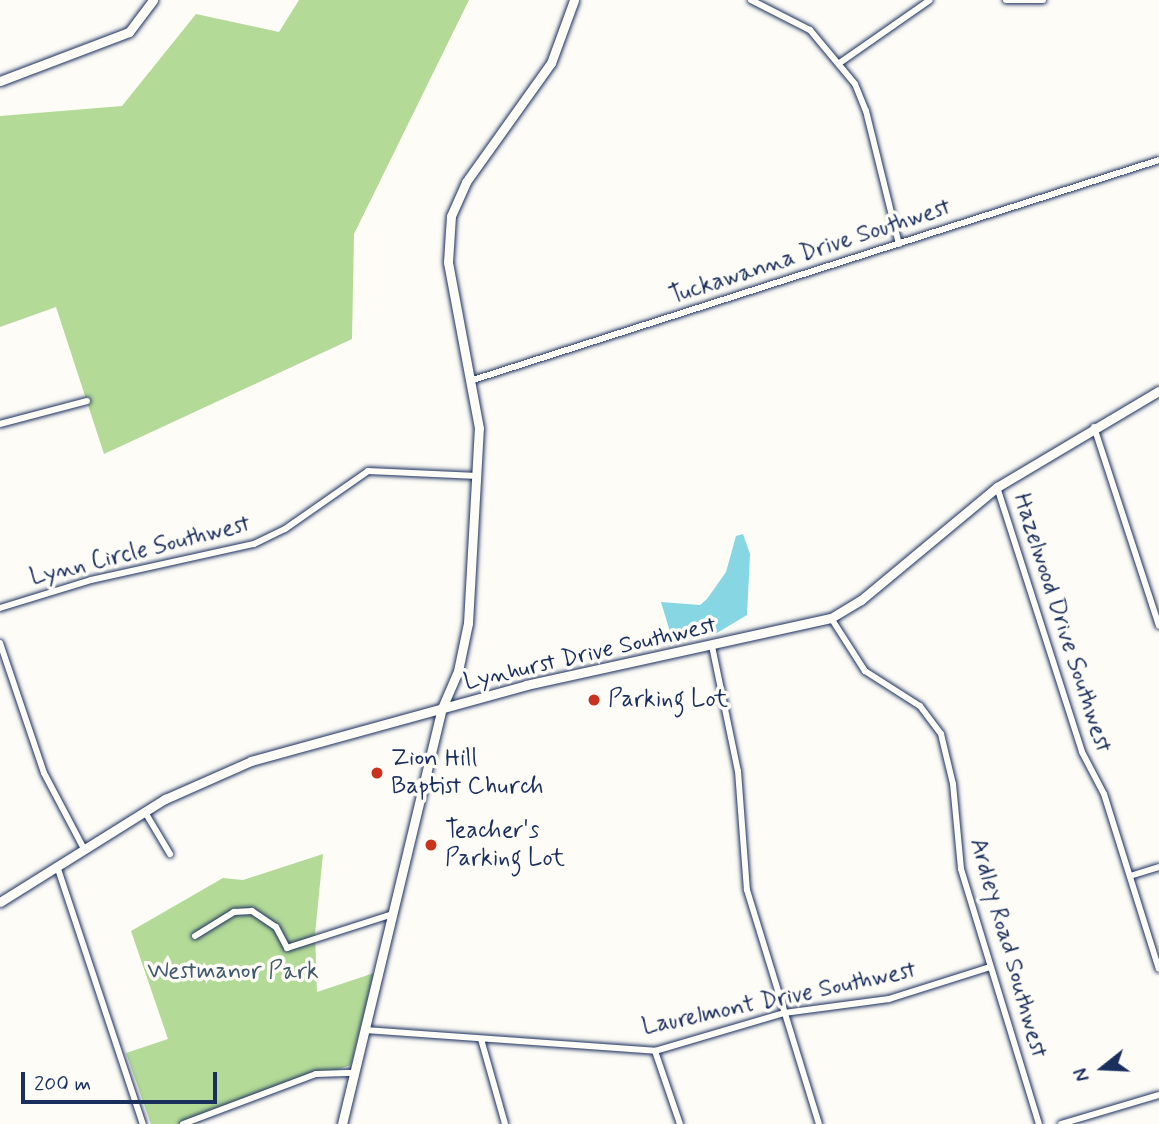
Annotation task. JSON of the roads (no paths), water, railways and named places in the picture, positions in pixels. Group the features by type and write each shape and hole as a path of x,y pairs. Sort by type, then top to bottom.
{"street":[{"path":"0,81 117,38 138,24 153,0"},
{"path":"342,1124 442,708 465,646 479,428 448,262 451,216 466,182 551,63 574,0"},
{"path":"751,0 793,19 841,62 866,111 900,244"},
{"path":"841,62 930,0"},
{"path":"1006,0 1043,0"},
{"name":"Tuckawanna Drive Southwest","path":"472,380 1159,160"},
{"name":"Lynhurst Drive Southwest","path":"0,902 145,811 231,768 526,685 831,618 861,600 997,487 1094,427 1159,391"},
{"path":"0,424 87,401"},
{"path":"1094,427 1159,626"},
{"name":"Lynn Circle Southwest","path":"0,608 91,580 254,544 285,528 368,471 478,476"},
{"name":"Hazelwood Drive Southwest","path":"997,487 1082,752 1104,794 1159,969"},
{"name":"Ardley Road Southwest","path":"831,618 865,671 920,706 941,734 953,784 961,869 1039,1124"},
{"path":"0,643 44,773 84,849"},
{"path":"712,646 738,771 747,890 819,1124"},
{"path":"145,811 170,854"},
{"path":"57,866 142,1124"},
{"path":"1130,876 1159,867"},
{"path":"195,936 234,912 252,911 276,927 287,948 393,914"},
{"name":"Laurelmont Drive Southwest","path":"365,1030 655,1051 784,1013 889,999 990,967"},
{"path":"481,1039 505,1124"},
{"path":"655,1051 680,1124"},
{"path":"183,1124 316,1074 354,1073"},
{"path":"1061,1124 1159,1095"}],"water":[{"path":"743,534 750,554 747,615 717,633 673,642 661,602 700,605 726,572 736,536"}],"place":[{"name":"Parking Lot","path":"594,700"},
{"name":"Zion Hill Baptist Church","path":"377,773"},
{"name":"Teacher's Parking Lot","path":"431,845"}],"park label":[{"name":"Westmanor Park","path":"233,972"}]}
